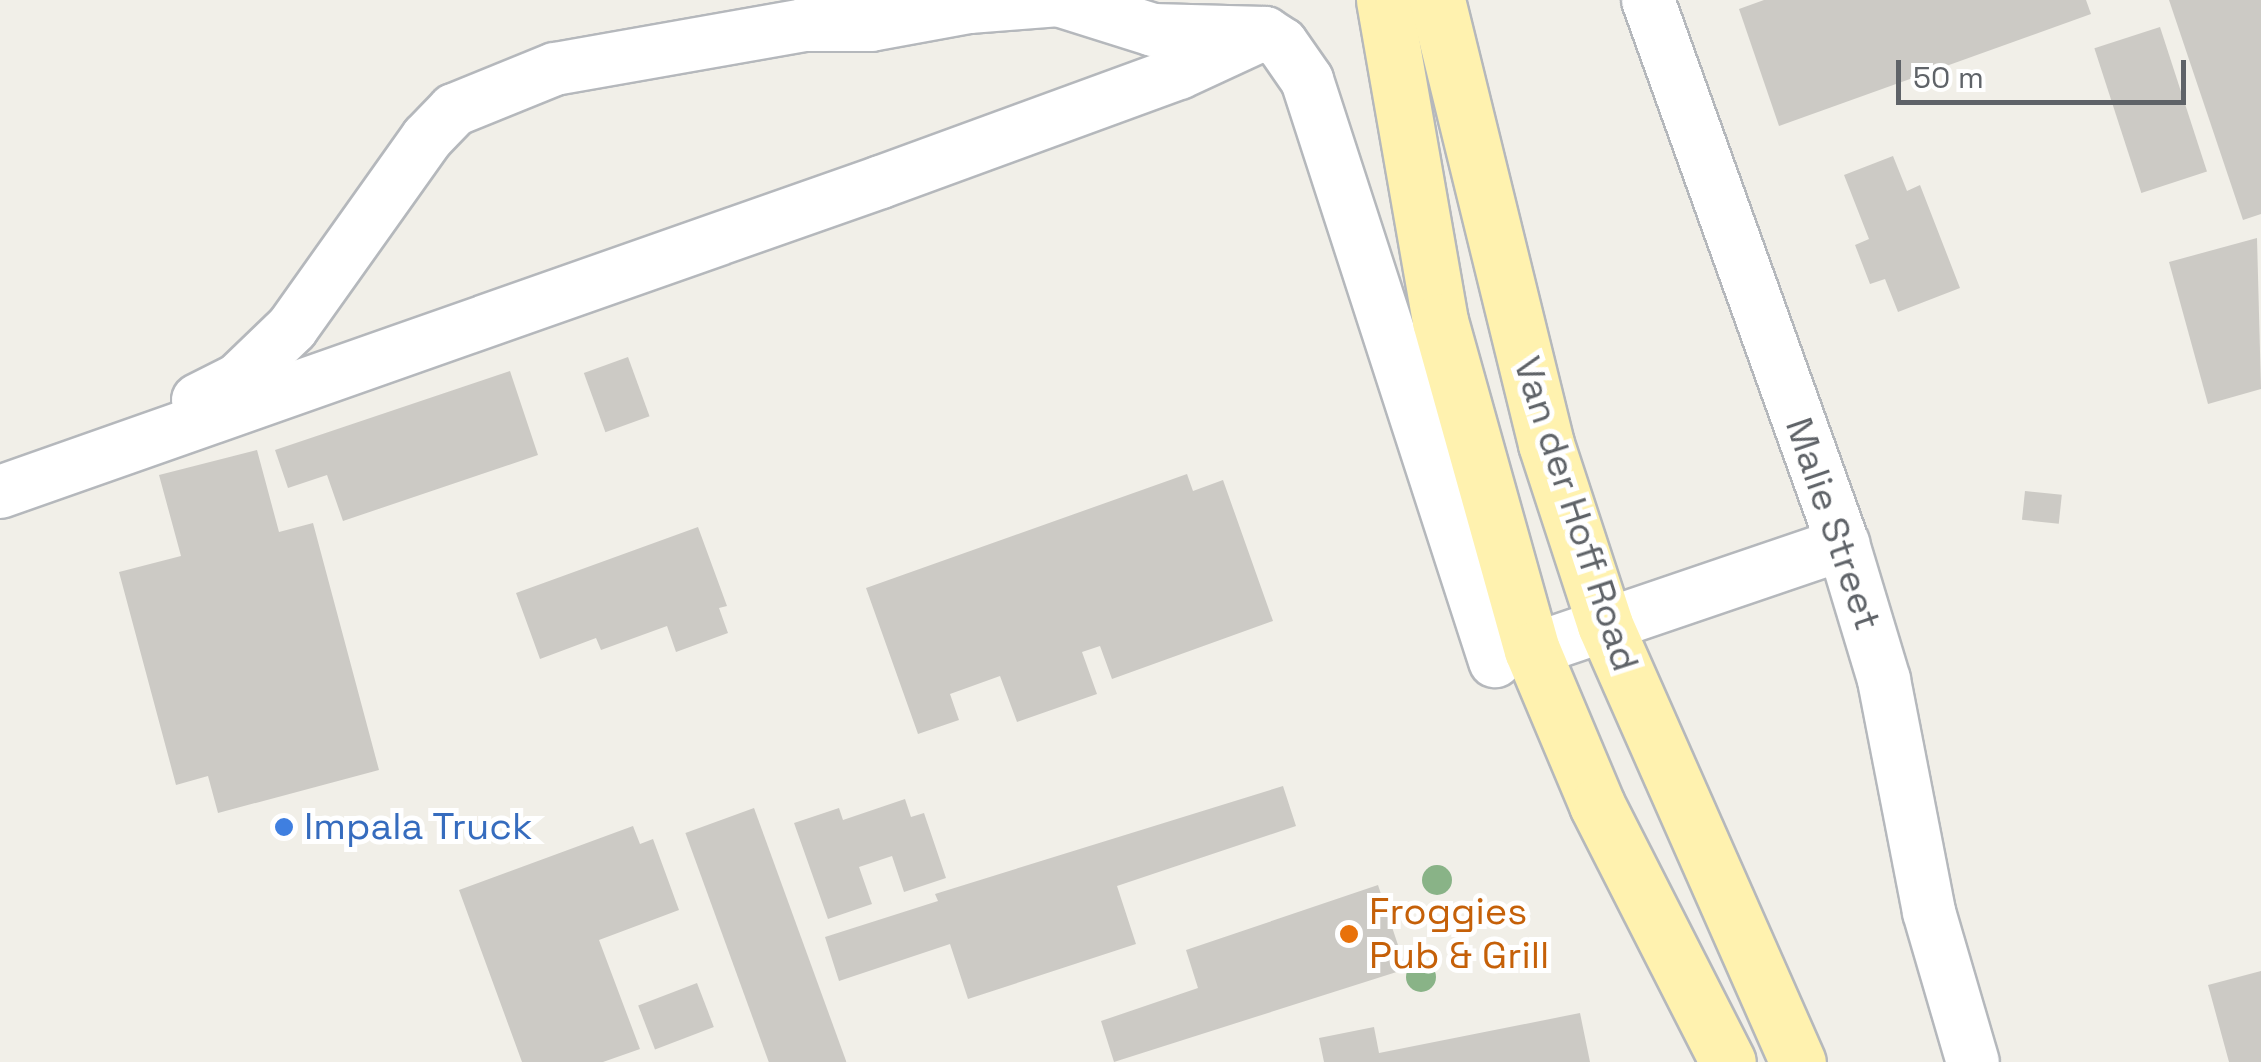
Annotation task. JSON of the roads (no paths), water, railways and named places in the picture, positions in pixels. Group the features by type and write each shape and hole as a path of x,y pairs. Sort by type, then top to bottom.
{"main road":[{"name":"Van der Hoff Road","path":"1384,0 1440,321 1514,655 1597,805 1728,1062"},
{"name":"Van der Hoff Road","path":"1437,0 1546,444 1605,625 1798,1062"}],"street":[{"path":"0,482 238,380 292,328 427,138 454,110 555,70 823,12 871,25 969,7 1058,0 1153,30 1265,34 1282,44 1307,80 1514,655 1844,544"},
{"name":"Malie Street","path":"1648,0 1844,544 1884,680 1929,912 1973,1062"},
{"path":"0,492 881,182 1179,73 1265,34"}],"place":[{"name":"Impala Truck","path":"284,827"},
{"name":"Froggies Pub & Grill","path":"1349,934"}]}
